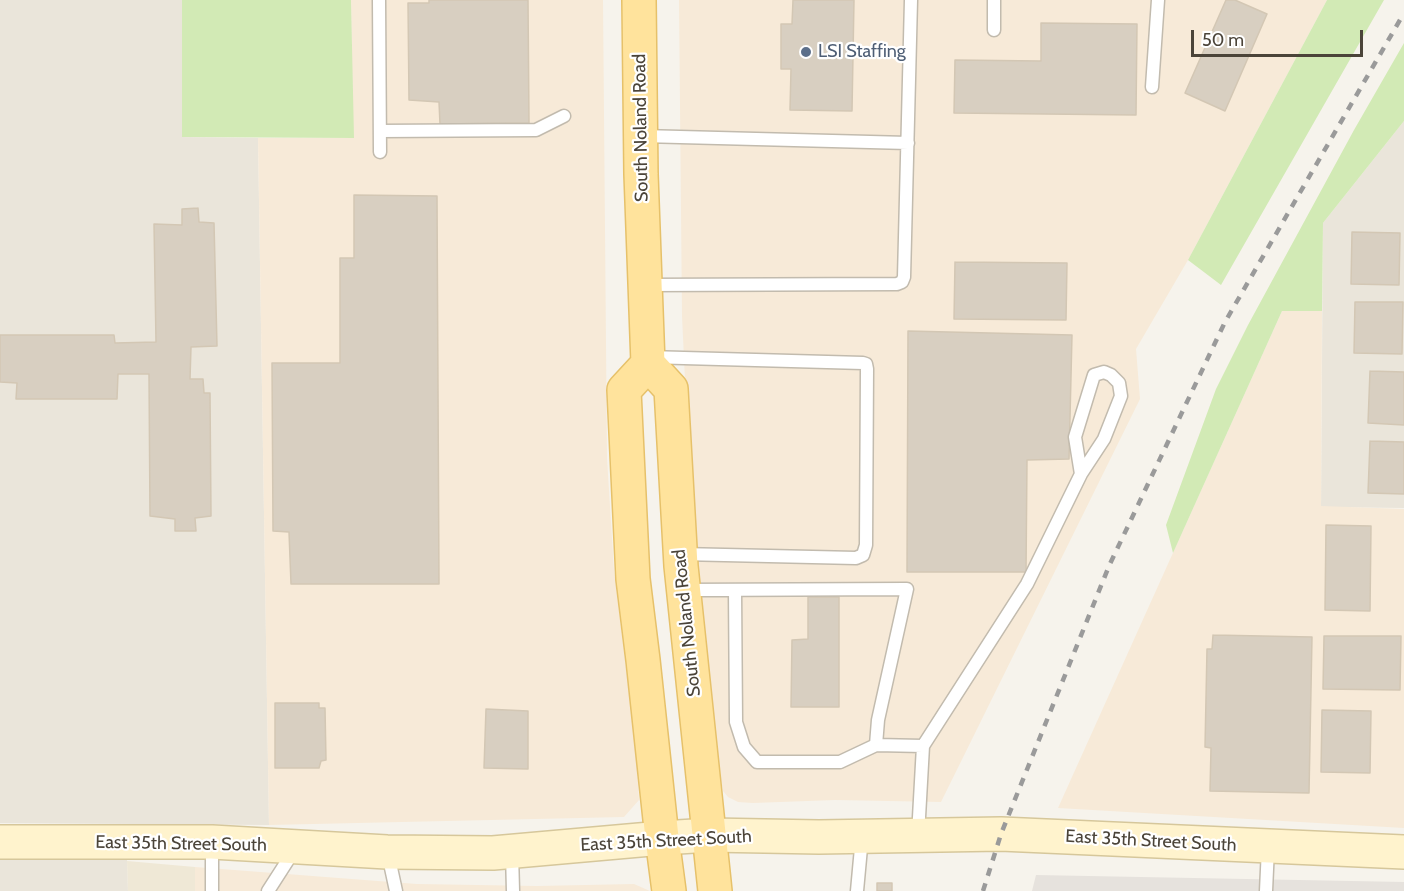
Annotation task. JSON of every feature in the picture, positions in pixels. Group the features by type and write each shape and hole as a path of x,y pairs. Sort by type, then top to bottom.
{"main road":[{"name":"South Noland Road","path":"639,0 640,136 647,360 671,389 683,590 715,891"},
{"path":"647,360 624,390 633,579 669,891"},
{"name":"East 35th Street South","path":"0,842 212,842 387,852 512,852 710,835 1001,834 1404,852"}],"lane":[{"path":"379,0 380,152"},
{"path":"644,285 874,285 902,282 904,277 911,0"},
{"path":"994,0 994,30"},
{"path":"1152,87 1158,0"},
{"path":"380,131 536,130 564,116"},
{"path":"640,136 908,143"},
{"path":"647,360 863,363 866,364 867,369 867,545 863,555 856,558 680,554"},
{"path":"918,835 923,746 1027,584 1081,474 1104,439 1121,396 1119,383 1104,372 1094,375 1075,437 1081,474"},
{"path":"683,590 907,589 878,720 876,746"},
{"path":"735,590 736,722 744,747 757,762 840,762 876,746 923,746"},
{"path":"857,891 862,836"},
{"path":"212,842 212,891"},
{"path":"1266,891 1268,846"},
{"path":"268,891 296,847"},
{"path":"387,852 396,891"},
{"path":"512,852 513,891"}],"shaded area":[{"path":"0,0 182,0 182,137 258,138 269,825 0,823"},
{"path":"351,0 603,0 607,458 614,571 636,750 639,800 624,817 269,825 258,138 353,138"},
{"path":"679,0 1327,0 1188,260 1136,349 1140,399 941,802 835,800 753,803 738,802 728,797 723,791 702,637 691,509 682,316"},
{"path":"1404,121 1404,508 1321,507 1323,223"},
{"path":"1282,311 1322,311 1321,506 1404,509 1404,828 1058,808"},
{"path":"0,857 127,860 128,891 0,891"},
{"path":"127,861 195,867 195,891 128,891"},
{"path":"195,867 417,884 537,886 634,884 650,891 195,891"},
{"path":"1036,875 1404,882 1404,891 1032,891"}],"green space":[{"path":"182,0 351,0 354,138 182,137"},
{"path":"1327,0 1384,0 1221,285 1188,260"},
{"path":"1404,43 1404,121 1323,223 1322,311 1282,311 1173,553 1166,525 1216,389 1248,325"}],"building":[{"path":"429,0 528,0 529,123 440,124 439,102 409,100 408,3 429,3"},
{"path":"793,0 854,0 852,111 790,110 791,69 781,69 781,24 792,24"},
{"path":"1226,0 1235,0 1267,14 1225,111 1185,93"},
{"path":"1041,23 1137,24 1136,115 954,113 955,60 1041,61"},
{"path":"354,195 437,196 439,584 291,584 289,532 273,531 272,363 340,363 340,258 354,258"},
{"path":"198,208 199,222 214,223 217,346 191,347 190,379 203,379 204,393 210,393 211,516 195,518 196,531 175,531 175,519 150,516 149,374 118,374 117,399 16,399 17,383 0,382 0,335 114,335 115,343 156,342 154,224 182,225 182,209"},
{"path":"1352,232 1400,233 1399,285 1351,284"},
{"path":"955,262 1067,263 1066,320 954,319"},
{"path":"1355,302 1403,302 1402,354 1354,353"},
{"path":"908,331 1072,335 1069,459 1027,460 1026,572 907,572"},
{"path":"1370,371 1404,372 1404,425 1368,423"},
{"path":"1370,441 1404,442 1404,494 1368,493"},
{"path":"1326,525 1371,526 1370,611 1325,610"},
{"path":"808,597 839,597 839,707 791,707 792,640 808,639"},
{"path":"1213,635 1312,637 1309,793 1210,791 1211,748 1205,747 1207,649 1212,649"},
{"path":"1324,636 1401,636 1400,690 1323,689"},
{"path":"275,703 319,703 319,708 325,708 326,760 321,761 319,768 275,768"},
{"path":"486,709 528,711 528,769 484,768"},
{"path":"1322,710 1371,711 1370,773 1321,772"},
{"path":"877,883 892,883 892,891 877,891"}],"railway":[{"path":"983,891 1001,834 1109,566 1225,322 1404,13"}],"place":[{"name":"LSI Staffing","path":"806,52"}]}
